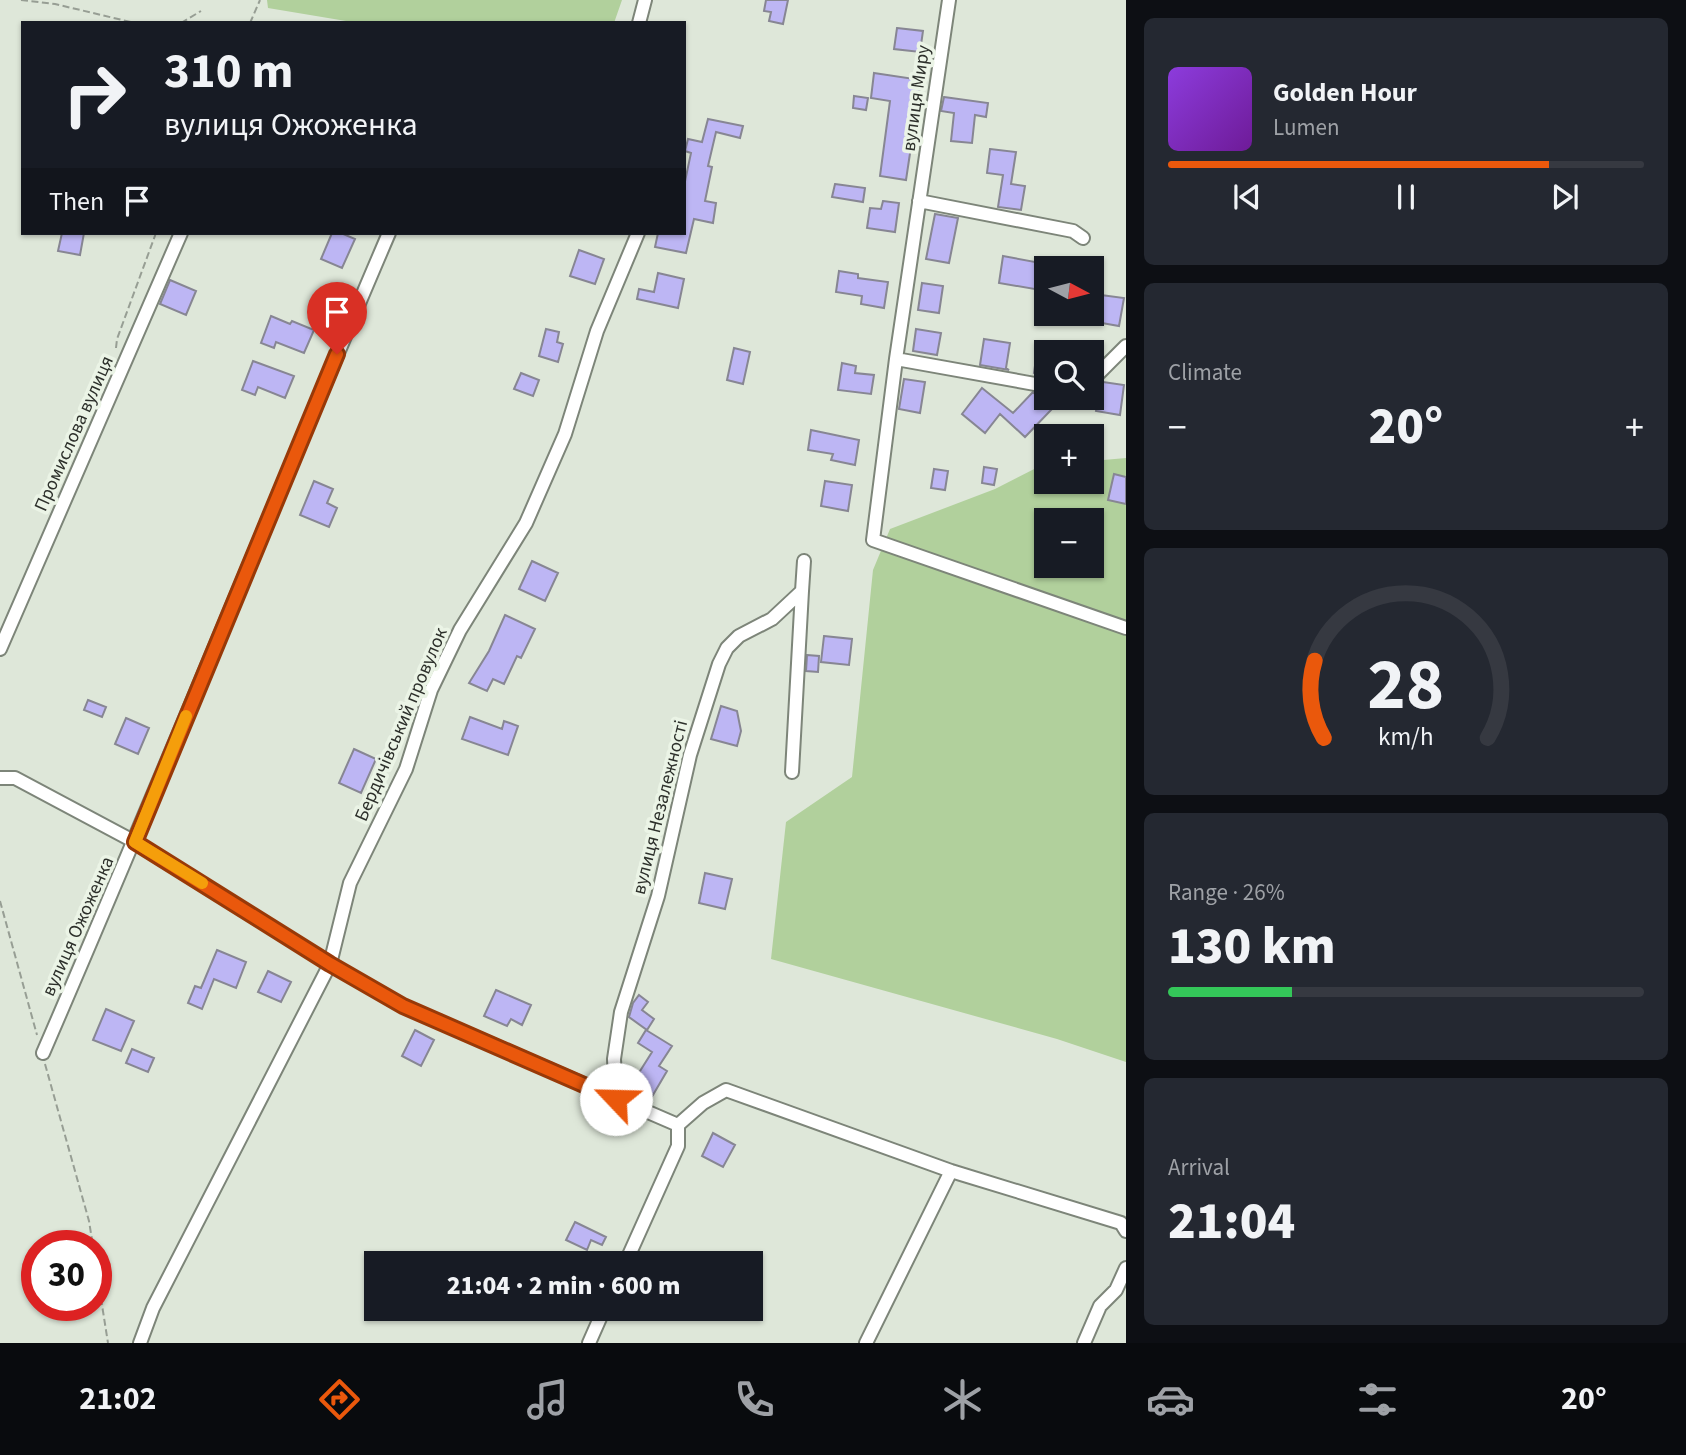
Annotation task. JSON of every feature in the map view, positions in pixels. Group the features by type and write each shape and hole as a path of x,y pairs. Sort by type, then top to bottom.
{"street":[{"path":"640,21 645,0"},
{"name":"вулиця Миру","path":"949,0 896,359 873,540 1126,628"},
{"path":"919,201 1073,231 1083,238"},
{"name":"Промислова вулиця","path":"0,649 180,235"},
{"name":"вулиця Ожоженка","path":"43,1053 135,842 305,427 388,235"},
{"name":"Бердичівський провулок","path":"140,1343 153,1308 330,964 351,883 406,769 431,690 460,630 526,523 565,434 597,331 637,235"},
{"path":"1104,368 1126,346"},
{"path":"896,359 1034,384"},
{"path":"792,772 804,561"},
{"name":"вулиця Незалежності","path":"616,1099 614,1059 621,1012 658,896 690,755 719,664 727,648 739,636 772,618 802,591"},
{"path":"0,778 15,778 135,842 330,964 403,1006 678,1125"},
{"path":"631,1251 678,1146 678,1125 703,1103 726,1090 951,1171 1121,1223 1126,1231"},
{"path":"866,1343 951,1171"},
{"path":"1084,1343 1100,1307 1121,1292 1126,1268"},
{"path":"589,1343 599,1321"}],"path":[{"path":"21,0 55,4 127,21"},
{"path":"251,21 260,0"},
{"path":"184,21 201,11"},
{"path":"116,350 117,339 155,235"},
{"path":"0,901 90,1230"},
{"path":"105,1321 108,1343"}],"green space":[{"path":"267,0 622,0 615,21 346,21 268,8"},
{"path":"1126,458 1126,1062 1057,1039 771,959 786,822 852,777 873,570 890,529 995,489 1034,469 1034,494 1104,494 1104,460"}],"building":[{"path":"766,0 788,0 783,24 769,21 771,12 764,11"},
{"path":"897,28 923,31 920,52 894,49"},
{"path":"874,73 921,80 906,180 880,176 890,101 871,98"},
{"path":"854,96 868,98 866,110 853,108"},
{"path":"944,97 988,103 986,117 975,115 972,143 951,141 954,113 941,111"},
{"path":"708,119 743,126 740,138 716,132 708,166 712,167 705,201 716,203 713,223 694,219 686,253 655,247 658,235 686,235 686,177 691,153 686,151 686,147 688,139 702,142"},
{"path":"990,149 1016,152 1011,184 1025,186 1021,210 998,207 1003,175 987,173"},
{"path":"835,184 865,188 863,202 832,197"},
{"path":"883,201 899,203 895,232 867,228 870,208 881,209"},
{"path":"935,214 958,218 949,263 926,259"},
{"path":"62,235 84,235 80,255 58,251"},
{"path":"331,235 346,235 355,239 342,268 321,259"},
{"path":"579,250 604,259 595,284 570,276"},
{"path":"1003,256 1034,262 1034,289 999,283"},
{"path":"839,271 858,274 858,278 888,282 884,308 861,304 862,296 836,292"},
{"path":"658,273 684,279 678,308 637,299 639,289 654,292"},
{"path":"170,280 196,291 186,315 160,304"},
{"path":"922,283 943,286 939,313 918,310"},
{"path":"1104,295 1124,298 1119,326 1104,323"},
{"path":"271,316 314,330 304,353 276,342 274,348 261,343"},
{"path":"546,329 559,332 557,342 563,344 558,362 539,356"},
{"path":"916,329 941,333 937,355 913,351"},
{"path":"984,339 1010,343 1006,368 1009,370 980,365"},
{"path":"734,348 750,352 743,384 727,380"},
{"path":"253,361 294,376 285,398 258,387 255,395 242,390"},
{"path":"842,363 856,366 855,373 874,375 871,394 838,390"},
{"path":"521,373 539,380 533,396 514,389"},
{"path":"904,379 925,382 920,413 899,409"},
{"path":"1104,382 1124,385 1120,415 1096,411 1104,410"},
{"path":"982,388 1013,413 1033,392 1034,410 1051,410 1038,424 1034,424 1025,437 1000,414 985,433 962,414"},
{"path":"811,430 859,440 855,465 831,460 833,454 808,450"},
{"path":"984,467 997,469 994,485 982,483"},
{"path":"934,469 948,471 945,490 931,488"},
{"path":"1114,474 1126,477 1126,504 1108,500"},
{"path":"314,481 333,489 327,503 337,508 329,527 300,515"},
{"path":"825,481 852,485 848,511 821,506"},
{"path":"532,561 558,573 545,601 519,589"},
{"path":"505,615 535,629 521,658 517,656 504,684 493,679 487,691 469,683 489,651"},
{"path":"824,636 852,639 849,665 821,662"},
{"path":"807,655 819,656 818,672 806,671"},
{"path":"88,700 106,707 102,717 84,710"},
{"path":"721,706 737,711 741,731 737,746 711,739"},
{"path":"470,717 502,729 504,721 518,726 508,755 462,739"},
{"path":"126,718 149,728 138,754 115,744"},
{"path":"354,749 376,759 361,793 339,783"},
{"path":"705,873 732,879 725,909 699,903"},
{"path":"217,950 246,962 236,988 214,979 202,1009 188,1003 195,986 201,988"},
{"path":"268,971 291,982 281,1002 258,992"},
{"path":"496,990 531,1005 522,1025 511,1019 507,1026 484,1016"},
{"path":"639,995 648,1002 642,1010 654,1019 647,1030 629,1017 633,1003"},
{"path":"106,1009 134,1021 121,1051 93,1040"},
{"path":"415,1030 434,1040 421,1066 402,1056"},
{"path":"646,1030 672,1046 659,1066 667,1071 650,1100 630,1087 652,1052 638,1043"},
{"path":"132,1049 154,1058 148,1072 126,1063"},
{"path":"713,1133 735,1145 723,1167 702,1156"},
{"path":"575,1222 606,1237 602,1245 591,1240 587,1250 566,1240"}],"slow traffic":[{"path":"186,716 135,842 202,883"}],"route":[{"path":"337,354 135,842 330,964 403,1006 616,1099"}]}
